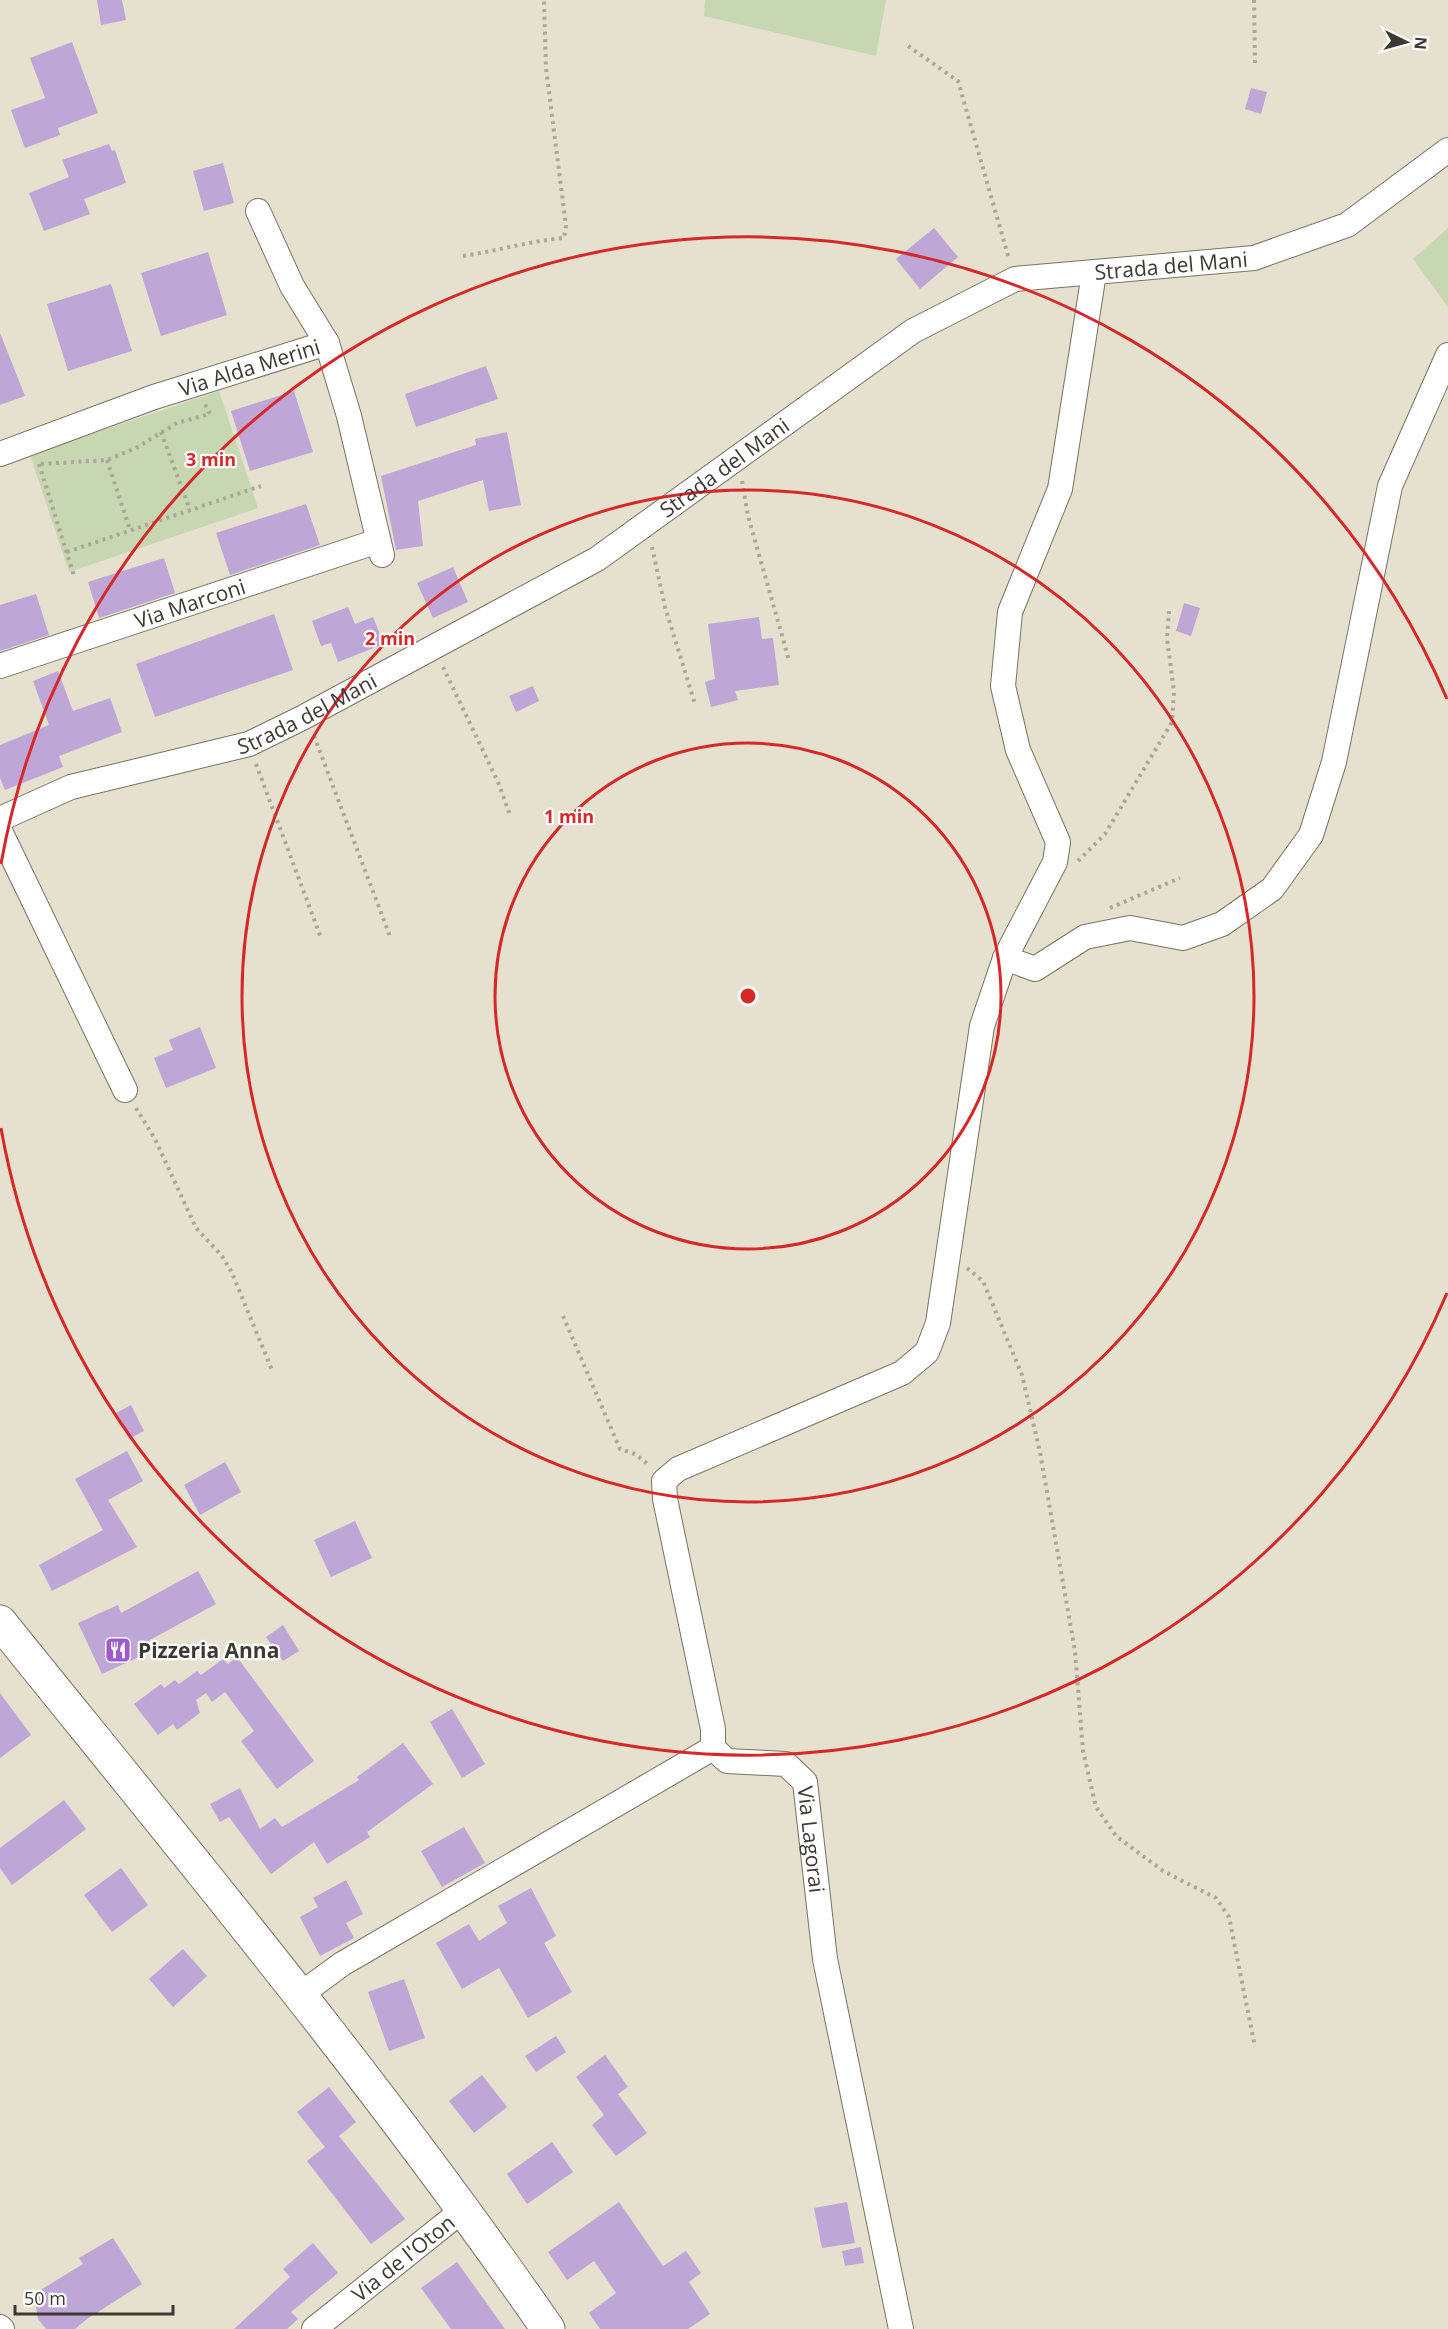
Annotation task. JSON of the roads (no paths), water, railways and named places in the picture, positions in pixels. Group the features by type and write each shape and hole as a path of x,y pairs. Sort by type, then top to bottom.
{"main road":[{"path":"0,1622 301,1994 464,2209 548,2329"}],"street":[{"name":"Strada del Mani","path":"0,819 71,787 249,744 302,718 436,643 597,559 913,331 1015,279 1254,258 1347,225 1448,150"},
{"path":"258,211 292,286 327,343"},
{"path":"301,1994 342,1964 713,1748 713,1729 665,1499 664,1481 678,1469 902,1373 927,1352 938,1323 982,1026 1005,958 1054,862 1058,842 1018,750 1003,686 1010,612 1060,489 1094,273"},
{"name":"Via Alda Merini","path":"0,454 154,397 327,343 349,416 380,548"},
{"path":"1005,958 1035,969 1085,937 1130,928 1183,938 1222,924 1272,888 1305,844 1311,835 1334,762 1390,486 1448,355"},
{"name":"Via Marconi","path":"0,666 380,548"},
{"path":"0,831 125,1090"},
{"name":"Via Lagorai","path":"713,1748 728,1761 786,1764 805,1782 825,1959 901,2329"},
{"name":"Via de l'Oton","path":"314,2329 464,2209"}],"place":[{"name":"Pizzeria Anna","path":"118,1650"}]}
